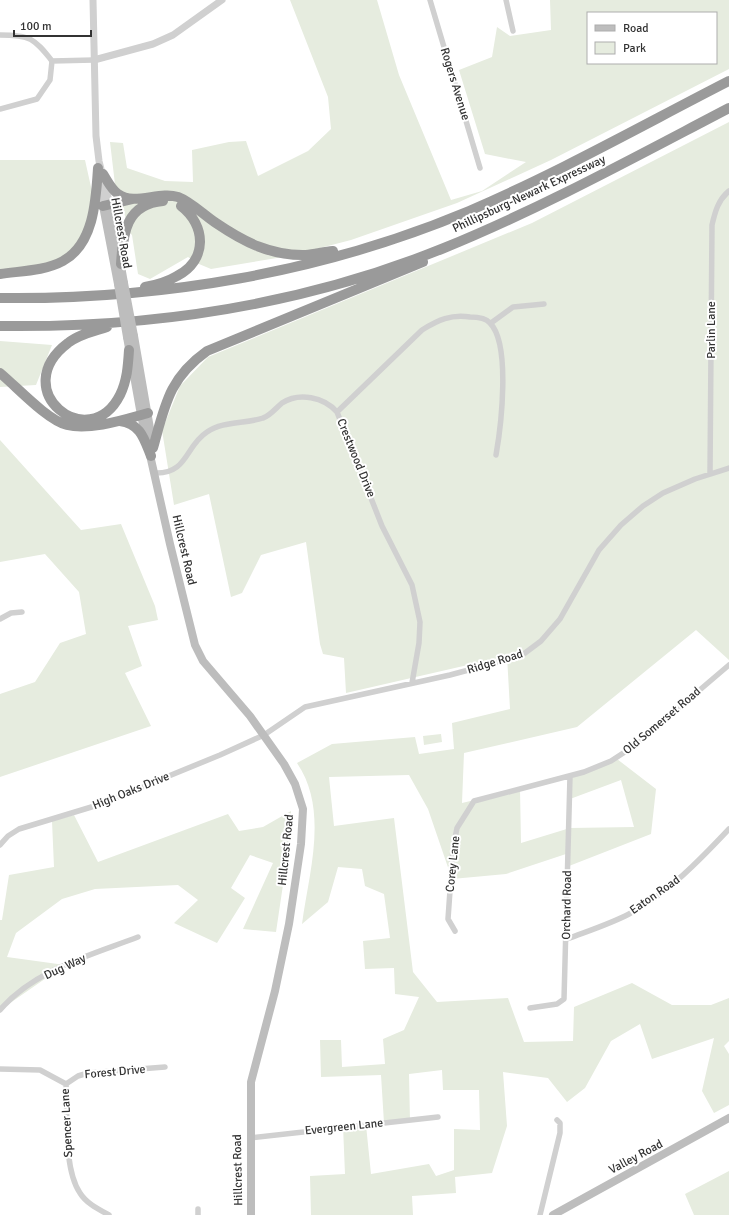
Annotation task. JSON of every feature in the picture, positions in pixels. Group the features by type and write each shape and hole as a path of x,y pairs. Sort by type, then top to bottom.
{"highway":[{"name":"Phillipsburg-Newark Expressway","path":"0,298 52,299 110,295 221,283 292,268 359,249 440,222 496,199 729,81"},
{"name":"Phillipsburg-Newark Expressway","path":"0,326 53,326 121,322 221,311 324,287 442,249 505,222 561,195 729,108"},
{"path":"100,168 118,194 125,197 139,198"},
{"path":"0,274 44,268 62,262 77,250 87,235 100,168"},
{"path":"106,205 139,198 164,195 176,197 236,237 266,250 279,253 307,255 359,249"},
{"path":"152,452 164,408 175,383 188,365 207,351 477,240 506,227 561,195"},
{"path":"110,295 157,284 178,276 189,266 196,256 200,240 199,230 194,218 181,206 173,202 154,202 138,210 130,219 124,231 120,264"},
{"path":"121,322 69,342 54,357 48,368 46,382 49,398 53,405 64,414 82,420 97,416 108,410 119,396 125,382 130,350"},
{"path":"0,373 44,411 66,425 88,426 145,414"},
{"path":"118,420 128,422 141,431 152,452"}],"main road":[{"name":"Hillcrest Road","path":"106,205 120,264 121,283"},
{"name":"Hillcrest Road","path":"106,205 155,473 170,544 195,645 203,662 232,693 264,735 295,784 301,803 303,817 289,924 275,991 251,1082 251,1215"},
{"name":"Hillcrest Road","path":"131,336 130,350 145,414"},
{"name":"Valley Road","path":"555,1215 729,1118"}],"street":[{"name":"Hillcrest Road","path":"93,0 95,120 100,168 106,205"},
{"path":"52,61 94,60 152,44 173,35 222,0"},
{"name":"Rogers Avenue","path":"430,0 480,168"},
{"path":"506,0 513,31"},
{"path":"0,35 21,35 32,40 38,43 52,61 50,80 37,99 0,109"},
{"name":"Parlin Lane","path":"710,474 712,225 715,212 721,199 729,191"},
{"path":"491,323 513,307 544,304"},
{"path":"337,412 422,330 434,322 459,315 479,318 491,323 500,342 502,361 499,437 496,455"},
{"name":"Crestwood Drive","path":"155,473 164,473 176,469 201,436 210,430 221,426 264,418 284,402 297,397 315,398 332,407 337,412 382,526 412,585 420,622 419,643 412,683"},
{"name":"Ridge Road","path":"264,735 305,707 501,662 521,656 541,641 560,619 598,550 620,525 643,506 664,493 710,474 729,468"},
{"path":"0,619 11,614 22,612"},
{"name":"Old Somerset Road","path":"474,801 599,767 622,754 729,665"},
{"name":"High Oaks Drive","path":"0,845 8,836 25,826 98,805 264,735"},
{"name":"Orchard Road","path":"530,1008 557,1004 564,999 567,939 570,776"},
{"name":"Corey Lane","path":"455,931 448,918 453,848 457,828 474,801"},
{"name":"Eaton Road","path":"567,939 610,923 643,906 684,875 729,829"},
{"name":"Dug Way","path":"0,1010 24,988 53,971 138,937"},
{"name":"Forest Drive","path":"66,1084 78,1076 88,1073 165,1068"},
{"name":"Spencer Lane","path":"0,1069 40,1070 66,1084 68,1158 72,1175 80,1193 91,1205 109,1215"},
{"name":"Evergreen Lane","path":"250,1138 438,1117"},
{"path":"540,1215 560,1132 560,1124 557,1120"}],"green space":[{"path":"290,0 377,0 399,75 451,200 482,191 526,162 485,154 459,70 492,57 497,27 510,36 551,30 550,0 729,0 729,69 551,160 457,203 351,240 289,256 211,269 188,257 150,279 138,274 132,235 128,231 125,216 116,193 110,142 123,143 127,168 165,181 193,182 192,150 229,142 246,141 258,176 308,151 331,129 328,97"},
{"path":"729,122 729,660 696,630 577,727 464,753 462,803 520,789 521,843 570,828 634,827 621,780 570,799 572,777 617,759 656,789 651,834 569,866 569,853 506,874 452,879 428,809 409,775 329,777 334,826 394,818 413,972 437,1002 508,998 524,1042 573,1041 574,1007 632,983 672,1005 711,1005 729,998 729,1041 724,1046 729,1054 729,1105 714,1113 702,1091 714,1038 652,1059 640,1024 611,1041 585,1088 567,1102 548,1078 503,1072 507,1126 492,1173 455,1177 456,1193 412,1196 413,1215 311,1215 310,1176 345,1174 343,1126 366,1125 371,1174 429,1164 436,1176 454,1170 454,1129 480,1130 479,1090 443,1090 442,1070 409,1074 410,1121 384,1123 381,1075 321,1077 320,1040 341,1040 342,1067 385,1064 383,1039 404,1030 419,997 395,994 394,968 365,969 363,941 390,938 384,894 365,886 362,869 338,867 328,902 302,924 312,863 314,821 312,801 307,781 297,763 332,744 415,737 419,754 454,749 452,723 510,709 507,656 346,693 344,658 323,654 320,644 306,542 261,555 242,593 231,597 209,494 174,505 161,424 165,423 180,386 208,357 532,223"},
{"path":"0,160 85,160 95,205 79,246 52,265 0,271"},
{"path":"0,341 52,345 36,385 0,387"},
{"path":"0,440 81,530 121,524 155,606 158,620 128,626 142,666 125,673 151,726 0,777 0,694 35,682 60,643 86,634 79,592 45,554 0,562"},
{"path":"441,734 442,742 424,745 423,736"},
{"path":"291,811 291,831 276,932 243,929 273,863 250,855 231,888 245,898 217,943 174,923 198,900 178,885 95,889 62,899 16,933 7,957 65,965 0,1010 0,920 2,920 9,875 54,867 52,821 74,815 98,862 228,814 239,831 263,827"},
{"path":"729,1171 729,1215 694,1215 685,1194"}]}
